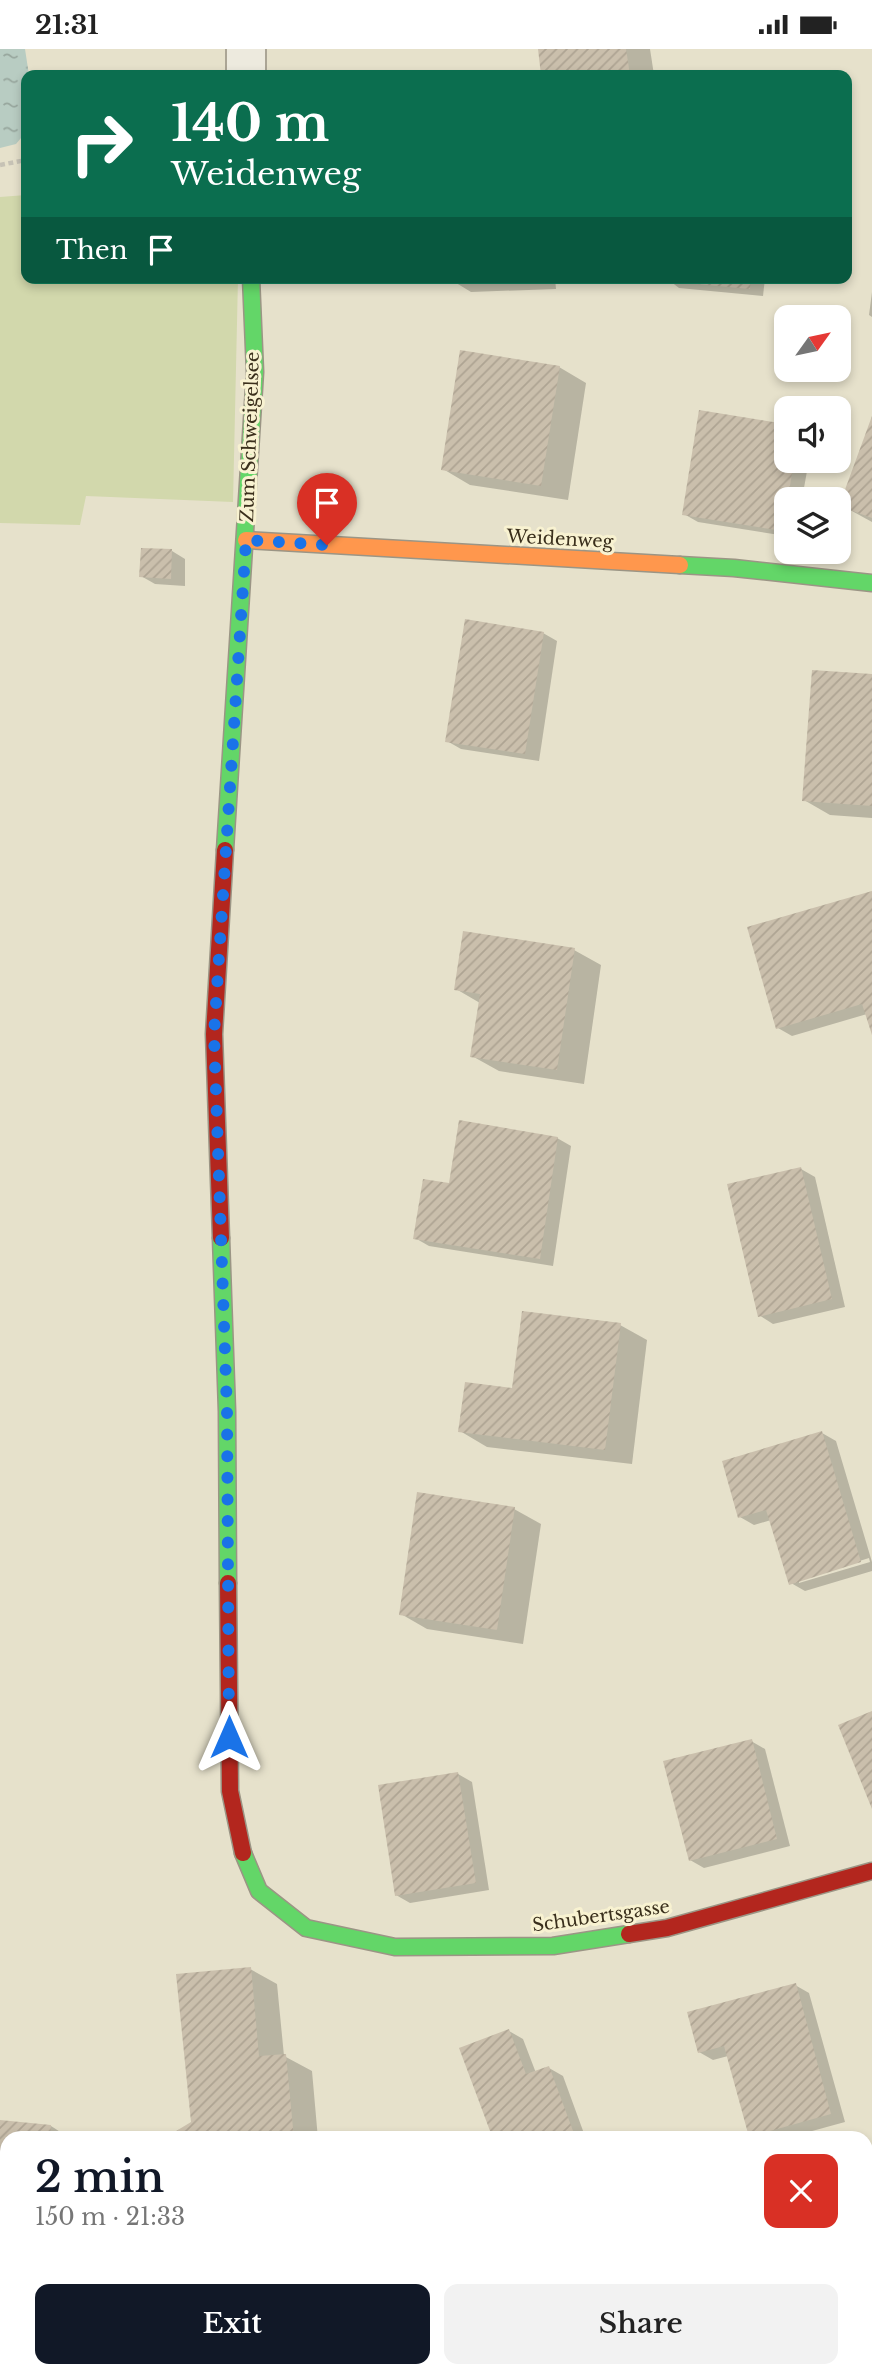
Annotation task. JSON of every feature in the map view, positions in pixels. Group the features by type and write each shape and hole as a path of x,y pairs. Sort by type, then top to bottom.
{"street":[{"path":"246,49 246,70"},
{"name":"Zum Schweigelsee","path":"251,284 254,373 246,540 214,1034 227,1411 230,1791 242,1850 259,1891"},
{"name":"Weidenweg","path":"246,540 734,568 872,583"},
{"name":"Schubertsgasse","path":"259,1891 306,1928 395,1947 553,1946 667,1928 872,1871"}],"path":[{"path":"0,165 21,161"}],"green space":[{"path":"21,195 21,284 238,284 233,502 86,496 80,525 0,523 0,197"}],"water":[{"path":"0,49 25,49 28,70 21,70 21,138 16,144 0,148"}],"building":[{"path":"538,49 626,49 629,70 540,70"},
{"path":"696,284 750,284 750,289"},
{"path":"460,350 560,366 541,486 441,470"},
{"path":"699,410 774,422 774,473 792,473 790,487 774,487 774,530 682,515"},
{"path":"872,416 872,518 851,510 851,487 846,487"},
{"path":"141,548 172,549 171,579 139,577"},
{"path":"465,619 544,632 525,754 445,742"},
{"path":"812,670 872,674 872,806 802,801"},
{"path":"872,891 872,1035 862,1004 776,1029 747,927"},
{"path":"463,931 575,948 557,1070 470,1057 480,994 454,990"},
{"path":"459,1120 558,1137 540,1259 413,1239 423,1179 449,1183"},
{"path":"801,1167 832,1299 758,1317 727,1184"},
{"path":"522,1311 621,1323 605,1450 458,1432 465,1382 512,1388"},
{"path":"822,1431 861,1562 789,1585 766,1510 738,1518 722,1461"},
{"path":"417,1492 515,1507 497,1630 399,1615"},
{"path":"872,1711 872,1809 838,1725"},
{"path":"752,1739 777,1839 689,1861 663,1761"},
{"path":"458,1772 476,1883 395,1896 378,1785"},
{"path":"251,1967 259,2056 286,2054 293,2131 176,2131 191,2122 176,1974"},
{"path":"796,1983 831,2114 770,2131 747,2131 724,2046 698,2053 687,2012"},
{"path":"509,2029 526,2074 549,2066 573,2131 490,2131 459,2048"},
{"path":"0,2120 51,2125 51,2131 0,2131"}],"traffic: fast":[{"path":"225,850 255,372 251,284"},
{"path":"680,565 872,583"},
{"path":"221,1238 227,1411 228,1583"},
{"path":"243,1853 259,1891 306,1928 395,1947 553,1946 629,1934"}],"traffic: slow":[{"path":"246,540 680,565"}],"traffic: jam":[{"path":"221,1238 214,1034 225,850"},
{"path":"228,1583 230,1791 243,1853"},
{"path":"629,1934 667,1928 872,1871"}],"route":[{"path":"229,1737 227,1411 214,1034 246,540 327,545"}]}
